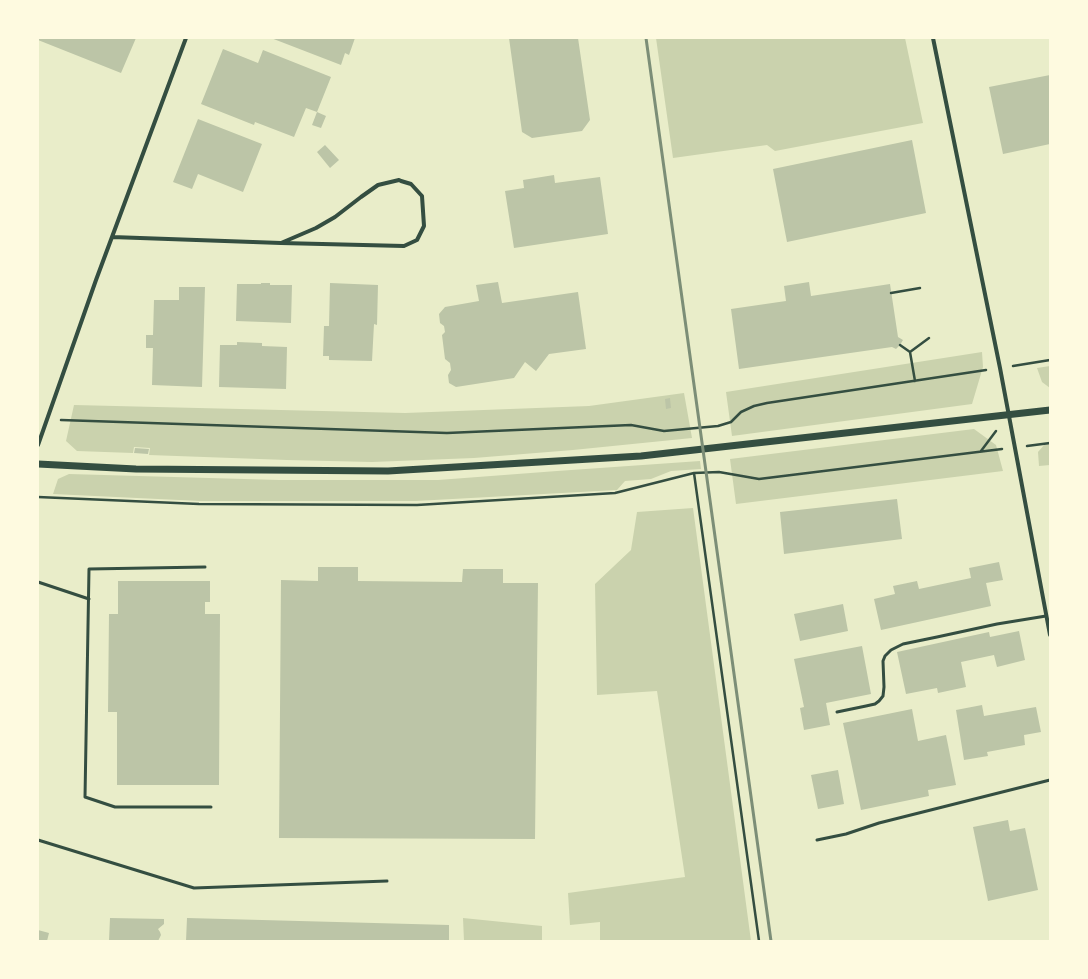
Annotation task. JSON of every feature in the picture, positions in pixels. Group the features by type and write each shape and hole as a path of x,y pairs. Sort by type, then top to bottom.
{"street":[{"path":"38,445 112,237 186,38"},
{"path":"933,38 1000,368 1050,635"},
{"path":"112,237 281,243 404,246 417,240 424,226 422,196 411,184 398,180 378,185 335,217 316,228 281,243"},
{"path":"38,464 136,469 388,471 641,456 1050,410"}],"lane":[{"path":"205,567 89,569 85,797 115,807 210,807"},
{"path":"38,582 89,599"},
{"path":"837,712 875,704 880,701 884,696 883,661 885,656 891,650 903,644 997,624 1046,616"},
{"path":"817,840 846,834 879,823 1050,780"},
{"path":"38,840 194,888 387,881"}],"path":[{"path":"891,293 920,288"},
{"path":"910,352 929,338"},
{"path":"900,345 910,352 915,381"},
{"path":"46,419 447,433 631,425 664,431 718,426 731,422 741,412 754,406 767,403 1050,360"},
{"path":"38,497 199,504 417,505 615,493 694,472 719,472 759,479 1050,443"},
{"path":"694,472 759,941"}],"green space":[{"path":"656,38 905,38 923,123 775,151 767,145 673,158"},
{"path":"982,352 983,367 972,404 732,436 726,392"},
{"path":"1050,366 1050,388 1042,382 1037,368"},
{"path":"684,393 692,438 474,458 372,462 149,455 150,448 134,447 133,453 77,451 66,441 74,405 405,413 589,406"},
{"path":"974,429 996,445 1003,471 736,504 730,459"},
{"path":"1045,444 1050,444 1050,465 1039,466 1038,452"},
{"path":"700,461 701,469 671,471 651,479 625,481 617,490 416,501 200,501 53,494 58,479 69,474 279,480 438,480"},
{"path":"693,508 751,941 600,941 600,922 570,925 568,893 685,877 657,691 597,695 595,584 631,550 637,512"},
{"path":"463,918 542,926 542,941 464,941"}],"building":[{"path":"38,38 136,38 121,73 38,40"},
{"path":"271,38 355,38 349,55 345,53 341,65"},
{"path":"509,38 578,38 590,120 582,131 532,138 522,132"},
{"path":"223,49 258,63 263,50 331,77 317,112 306,108 294,137 255,122 254,125 201,104"},
{"path":"1050,75 1050,144 1003,154 989,87"},
{"path":"317,112 326,116 321,128 312,125"},
{"path":"198,119 262,144 243,192 198,174 192,189 173,182"},
{"path":"912,140 926,213 787,242 773,169"},
{"path":"325,145 339,160 330,168 317,152"},
{"path":"554,175 555,183 600,177 608,234 514,248 505,191 524,188 523,180"},
{"path":"498,282 502,303 578,292 586,349 549,354 536,371 525,362 514,378 456,387 449,383 448,375 451,370 450,363 445,359 442,335 445,332 444,326 440,323 439,314 445,307 479,301 476,285"},
{"path":"809,282 811,296 890,284 898,337 903,340 900,345 896,349 892,347 739,369 731,309 786,301 784,286"},
{"path":"270,283 270,285 292,285 291,323 236,321 237,284"},
{"path":"330,283 378,285 377,325 374,324 372,361 329,360 329,356 323,356 324,326 329,326"},
{"path":"179,287 205,287 202,387 152,385 153,348 146,348 146,335 153,335 154,300 179,300"},
{"path":"237,342 262,343 262,346 287,347 286,389 219,387 220,345 237,345"},
{"path":"670,398 671,408 666,409 665,399"},
{"path":"135,448 149,449 148,454 134,453"},
{"path":"897,499 902,539 784,554 780,512"},
{"path":"999,562 1003,580 986,583 991,606 881,630 874,599 895,594 893,586 917,581 919,589 971,578 969,568"},
{"path":"318,567 358,567 358,581 462,582 463,569 503,569 503,583 538,583 535,839 279,838 281,580 318,581"},
{"path":"118,581 210,581 210,602 205,602 205,614 220,614 219,785 117,785 117,712 108,712 109,614 118,614"},
{"path":"843,604 848,631 800,641 794,614"},
{"path":"1019,631 1025,660 997,667 994,655 961,662 966,687 938,693 937,688 906,694 897,652 989,632 990,637"},
{"path":"862,646 871,694 826,703 830,725 804,730 800,708 804,707 794,659"},
{"path":"982,705 984,716 1036,707 1041,732 1024,735 1025,745 987,752 988,756 964,760 956,710"},
{"path":"912,709 918,741 946,735 956,785 928,790 929,796 861,810 843,723"},
{"path":"838,770 844,804 818,809 811,775"},
{"path":"1008,820 1010,831 1025,828 1038,890 988,901 973,827"},
{"path":"110,918 164,919 164,924 158,929 161,935 158,941 109,941"},
{"path":"187,918 449,925 449,941 186,941"},
{"path":"38,930 49,933 47,941 38,941"}],"railway":[{"path":"646,38 771,941"}]}
